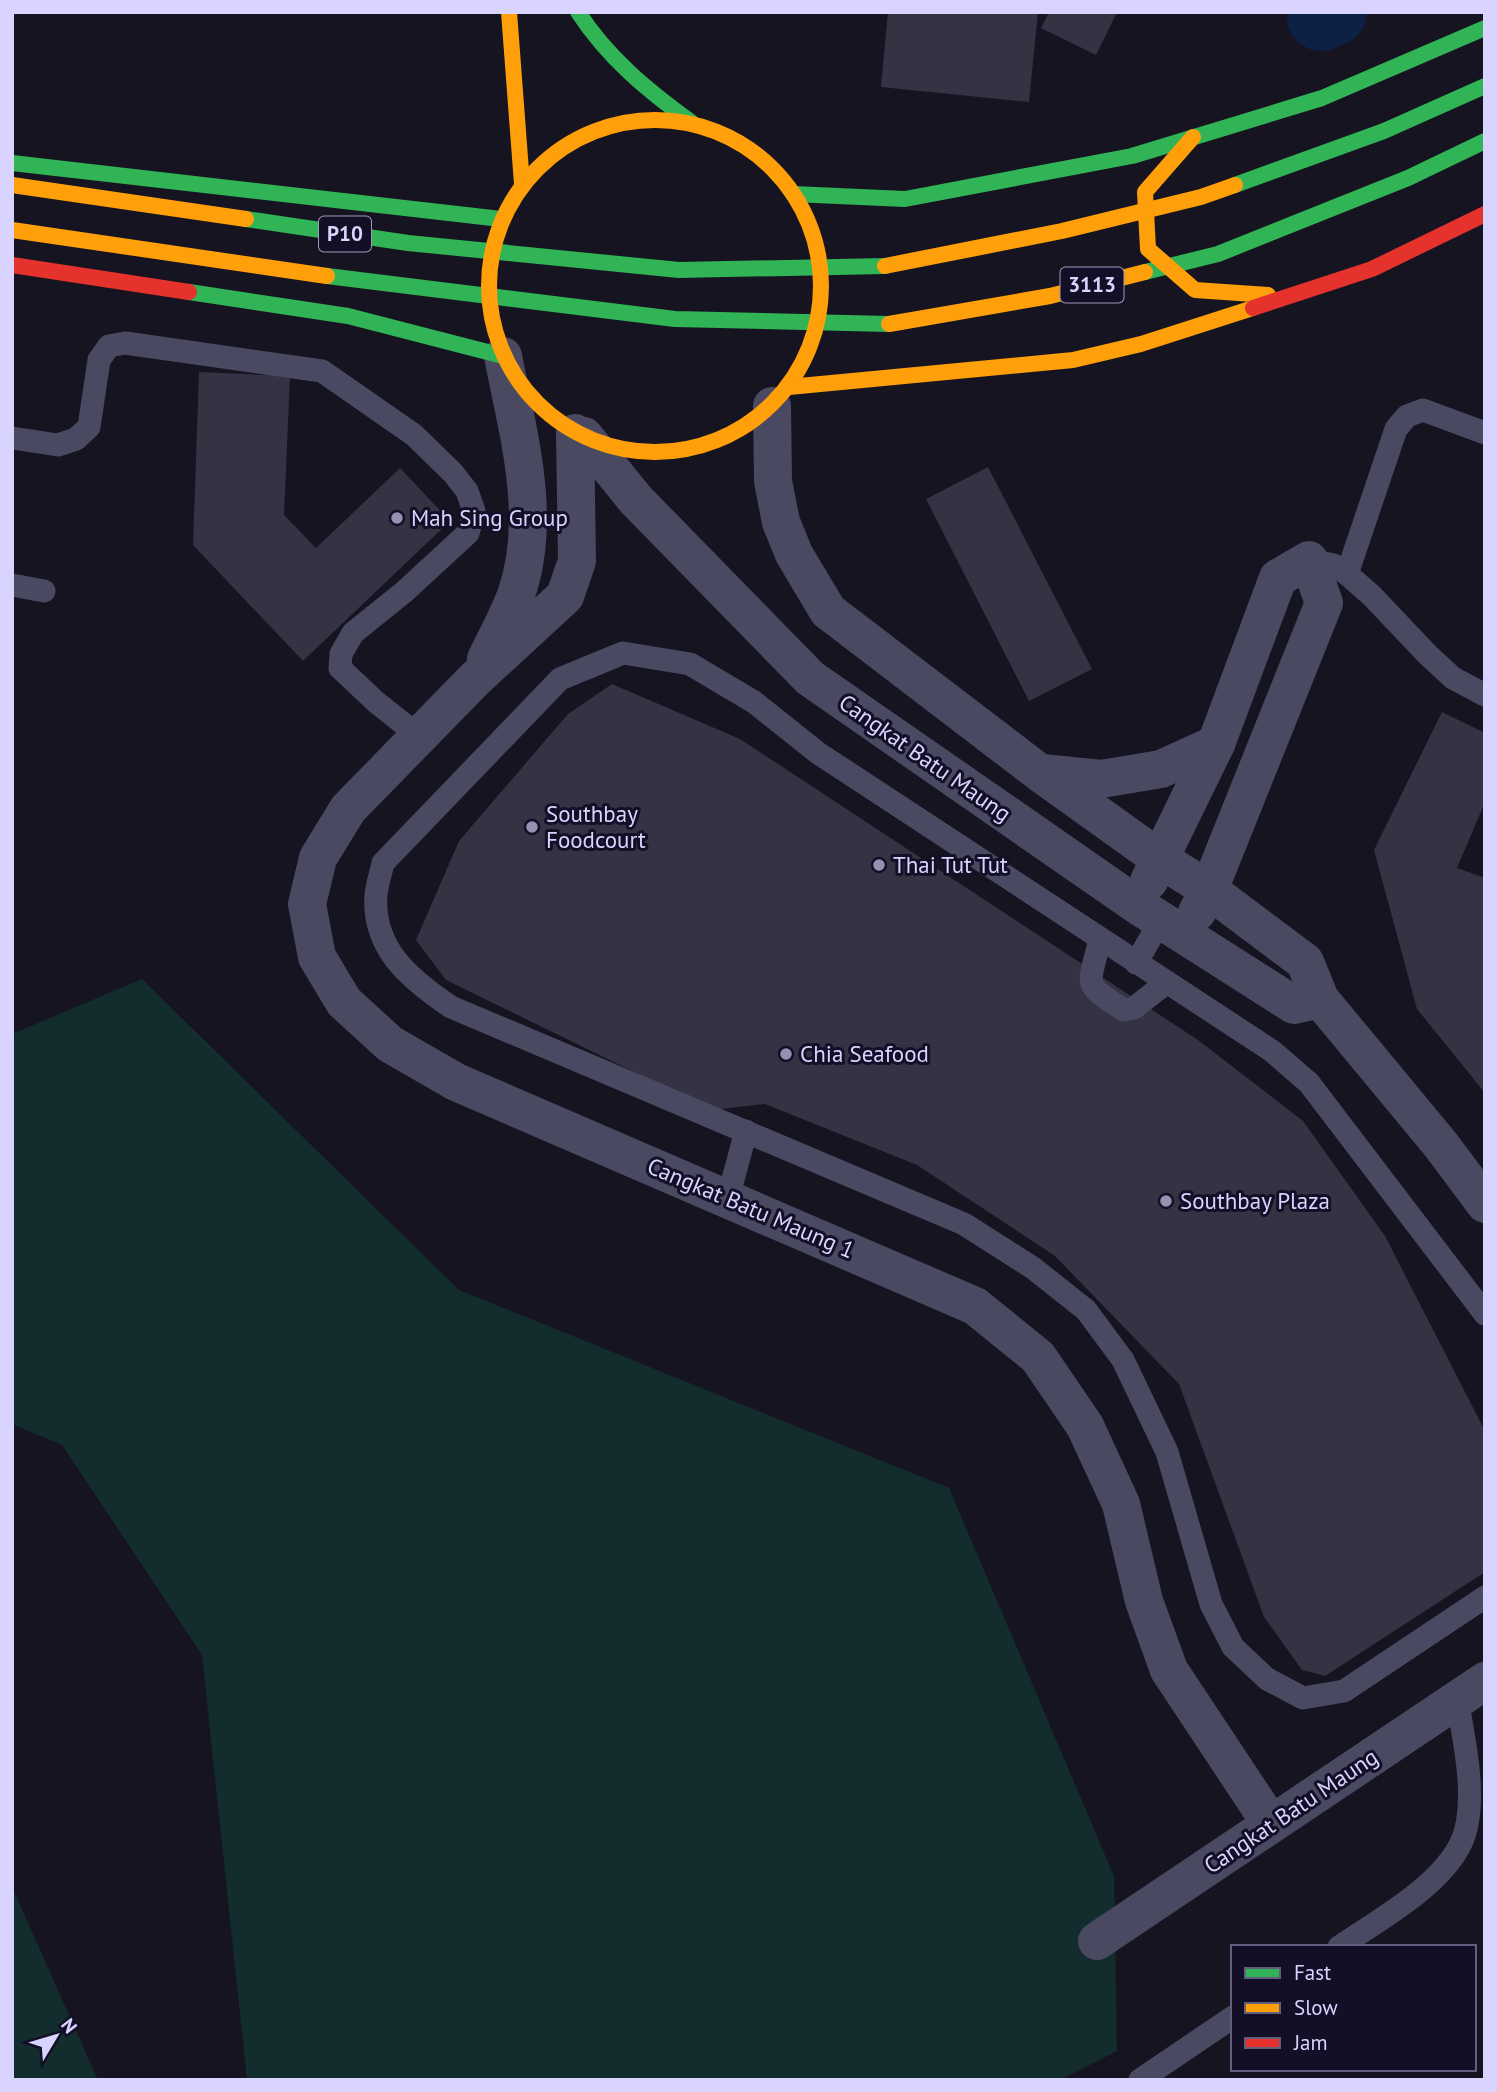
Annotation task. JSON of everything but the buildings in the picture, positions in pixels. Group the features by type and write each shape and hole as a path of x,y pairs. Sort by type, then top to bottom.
{"main road":[{"path":"509,12 522,184"},
{"path":"578,12 610,57 641,87 693,123 732,138 766,162 793,194 812,230 821,271 820,312 809,351 780,396 729,437 678,452 625,450 580,434 533,400 503,356 489,311 488,264 501,219 522,184 557,149 602,127 651,119 693,123"},
{"path":"793,194 905,199 1132,156 1322,98 1485,28"},
{"name":"P10","path":"12,185 408,243 679,270 891,266 1062,231 1201,197 1384,131 1485,86"},
{"path":"1194,137 1145,191 1148,249 1195,290 1287,296"},
{"name":"3113","path":"676,320 896,324 1050,296 1217,254 1408,178 1485,141"},
{"path":"12,163 501,219"},
{"path":"780,396 1073,360 1140,344 1372,269 1485,214"},
{"name":"P10","path":"12,230 402,286 676,320"},
{"path":"12,265 348,316 503,356"}],"street":[{"name":"Cangkat Batu Maung 1","path":"475,679 516,595 524,564 527,531 527,479 503,356"},
{"path":"780,396 773,481 781,522 794,554 828,611 1040,773 1160,859 1209,890 1305,962 1320,999 1441,1145 1485,1204"},
{"name":"Cangkat Batu Maung 1","path":"580,434 577,561 565,596 475,679 348,809 318,858 307,904 317,957 344,1002 390,1044 457,1082 975,1306 1038,1357 1085,1426 1121,1504 1144,1601 1169,1670 1271,1824"},
{"name":"Cangkat Batu Maung","path":"580,434 636,500 810,678 1161,920 1294,1005 1320,999"},
{"path":"1309,561 1324,603 1209,890 1161,920 1160,859 1216,744 1278,578 1309,561"},
{"path":"1040,773 1101,779 1161,769 1216,744"},
{"name":"Cangkat Batu Maung","path":"1097,1941 1471,1690"}],"lane":[{"path":"12,438 58,445 76,439 89,427 99,360 109,346 125,343 322,371 375,406 414,435 453,473 467,491 474,511 468,533 404,592 353,632 341,654 340,668 376,702 419,736"},
{"path":"1347,574 1396,429 1408,416 1423,410 1485,433"},
{"path":"1309,561 1335,565 1347,574 1453,678 1485,695"},
{"path":"12,585 44,591"},
{"path":"1485,1314 1309,1083 1272,1051 818,753 754,702 690,664 623,653 560,679 383,863 376,896 380,930 394,959 417,984 451,1007 964,1224 1033,1268 1086,1310 1123,1360 1167,1452 1211,1604 1233,1647 1267,1679 1303,1698 1344,1691 1485,1597"},
{"path":"1136,963 1161,920"},
{"path":"1100,939 1090,981 1093,991 1124,1010 1134,1008 1166,983"},
{"path":"728,1198 746,1131"},
{"path":"1342,1945 1422,1889 1448,1864 1462,1841 1469,1806 1471,1690"},
{"path":"1140,2080 1231,2018"}],"green space":[{"path":"142,979 459,1290 949,1488 1114,1876 1117,2051 1060,2080 247,2080 202,1655 62,1445 12,1424 12,1034"},
{"path":"12,1887 98,2080 12,2080"}],"waterway":[{"path":"1321,17 1333,12"}],"traffic: fast":[{"path":"578,12 615,59 691,122"},
{"path":"793,194 905,199 1132,156 1322,98 1485,28"},
{"path":"1235,185 1384,131 1485,86"},
{"path":"1145,272 1218,254 1408,178 1485,141"},
{"path":"12,163 501,219"},
{"path":"246,219 408,243 679,270 885,266"},
{"path":"327,276 675,319 889,324"},
{"path":"189,292 348,316 503,356"}],"traffic: slow":[{"path":"509,12 522,184"},
{"path":"655,120 687,123 719,132 747,148 773,168 793,194 809,222 818,254 821,286 818,318 809,350 793,378 773,404 747,424 719,440 687,449 655,452 623,449 591,440 563,424 537,404 517,378 501,350 492,318 489,286 492,254 501,222 517,194 537,168 563,148 591,132 623,123 655,120"},
{"path":"1193,137 1145,192 1148,249 1195,290 1268,295"},
{"path":"12,185 246,219"},
{"path":"885,266 1062,231 1201,197 1235,185"},
{"path":"12,230 327,276"},
{"path":"889,324 1050,296 1145,272"},
{"path":"789,387 1073,360 1141,344 1253,308"}],"traffic: jam":[{"path":"1253,308 1372,269 1485,214"},
{"path":"12,265 189,292"}],"place":[{"name":"Mah Sing Group","path":"397,518"},
{"name":"Southbay Foodcourt","path":"532,827"},
{"name":"Thai Tut Tut","path":"879,865"},
{"name":"Chia Seafood","path":"786,1054"},
{"name":"Southbay Plaza","path":"1166,1201"}]}
